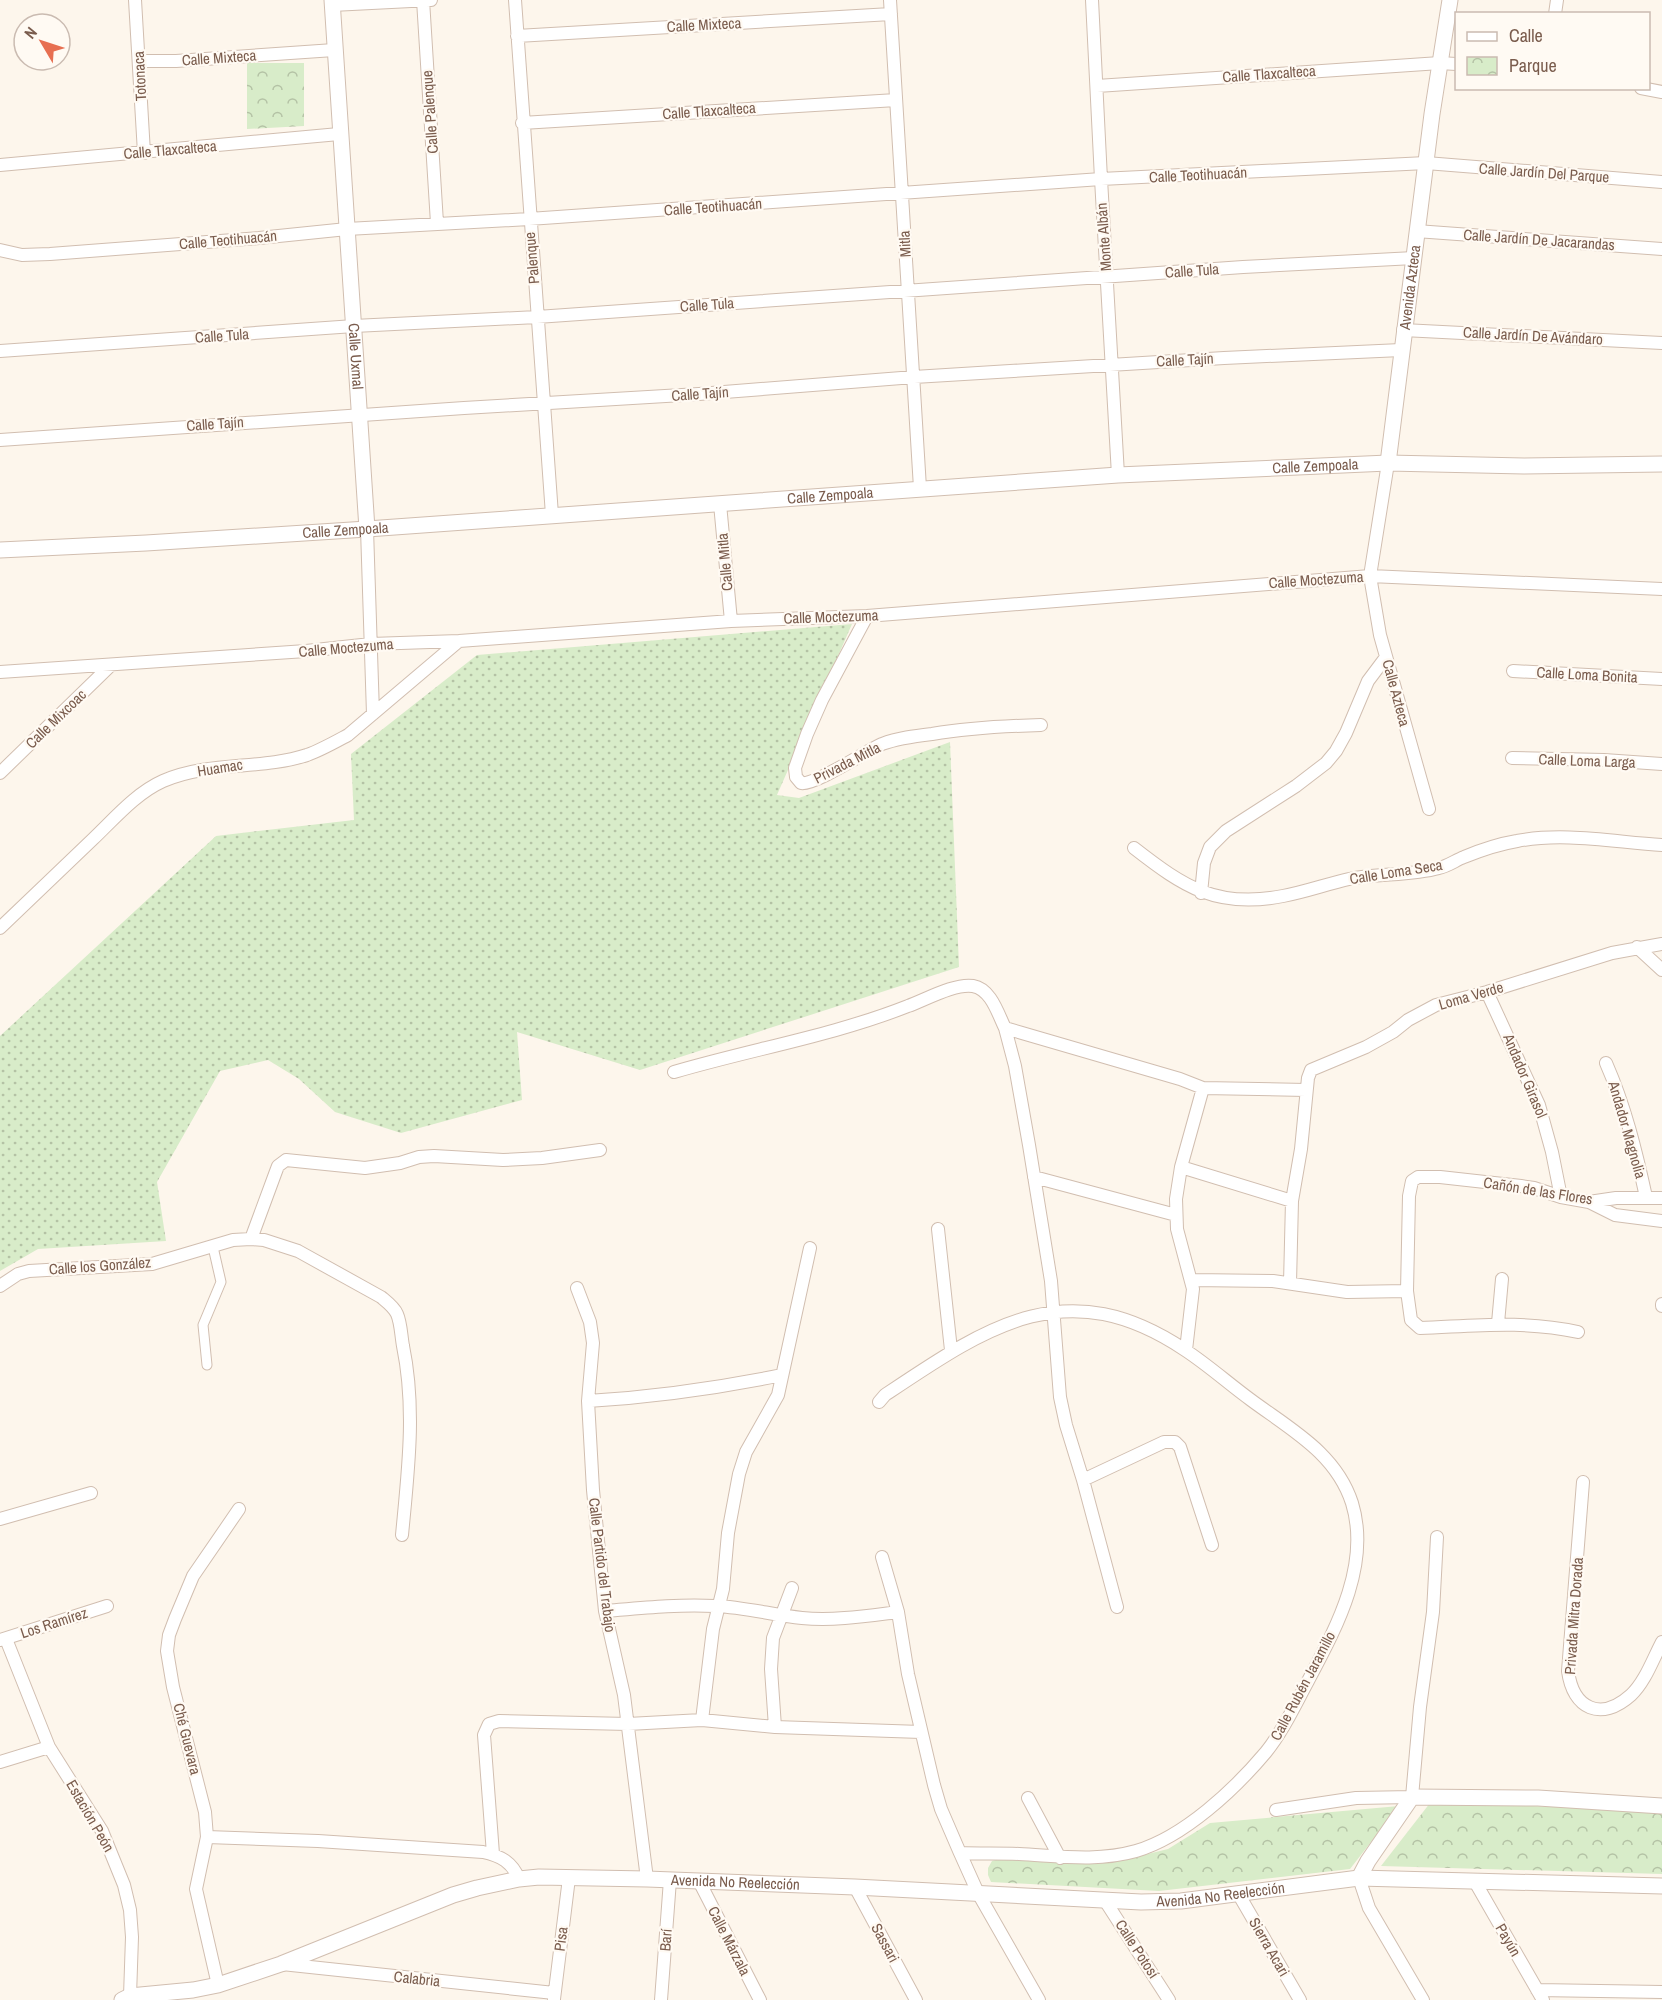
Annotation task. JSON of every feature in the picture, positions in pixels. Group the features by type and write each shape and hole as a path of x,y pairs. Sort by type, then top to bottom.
{"street":[{"name":"Totonaca","path":"135,0 144,153"},
{"name":"Calle Palenque","path":"423,0 437,223"},
{"path":"332,2 431,0"},
{"name":"Palenque","path":"515,0 522,123 552,515"},
{"name":"Mitla","path":"890,0 920,488"},
{"name":"Monte Albán","path":"1092,0 1119,475"},
{"name":"Avenida Azteca","path":"1370,576 1388,463 1416,231 1450,0"},
{"name":"Calle Uxmal","path":"332,2 367,529 373,714"},
{"name":"Calle Mixteca","path":"517,36 891,14"},
{"name":"Calle Mixteca","path":"140,61 176,61 334,50"},
{"name":"Calle Tlaxcalteca","path":"1098,86 1440,63 1455,64"},
{"name":"Calle Tlaxcalteca","path":"522,123 896,100"},
{"name":"Calle Tlaxcalteca","path":"0,165 339,134"},
{"name":"Calle Teotihuacán","path":"0,250 22,255 50,254 347,229 529,219 1101,179 1426,163"},
{"name":"Calle Jardín Del Parque","path":"1426,163 1662,182"},
{"name":"Calle Jardín De Jacarandas","path":"1416,231 1662,249"},
{"name":"Calle Tula","path":"0,351 1413,258"},
{"name":"Calle Jardín De Avándaro","path":"1403,330 1662,343"},
{"name":"Calle Tajín","path":"0,440 1112,364 1401,350"},
{"name":"Calle Zempoala","path":"0,550 367,529 1119,475 1388,463 1524,466 1662,464"},
{"name":"Calle Mitla","path":"720,504 731,621"},
{"name":"Calle Moctezuma","path":"0,672 306,651 371,644 459,641 731,621 867,616 1370,576 1662,589"},
{"name":"Calle Azteca","path":"1370,576 1386,657 1429,809"},
{"name":"Privada Mitla","path":"867,616 837,671 807,734 795,768 796,777 801,783 808,783 866,752 903,738 975,728 1041,724"},
{"name":"Huamac","path":"0,928 107,825 148,789 182,775 220,767 290,759 327,747 348,735 459,641"},
{"path":"1134,848 1165,872 1201,893 1204,863 1210,848 1226,831 1296,786 1326,763 1346,734 1368,681 1386,657"},
{"name":"Calle Mixcoac","path":"0,773 111,665"},
{"name":"Calle Loma Bonita","path":"1513,671 1662,679"},
{"name":"Calle Loma Larga","path":"1512,758 1662,764"},
{"name":"Calle Loma Seca","path":"1201,893 1244,900 1283,896 1372,875 1440,868 1468,855 1517,841 1567,837 1662,844"},
{"name":"Loma Verde","path":"1306,1090 1309,1074 1314,1068 1366,1047 1436,1005 1487,992 1612,953 1662,944"},
{"path":"1637,947 1662,970"},
{"path":"674,1072 747,1051 822,1035 963,987 972,986 984,992 1005,1028 1015,1066 1055,1311 1060,1397 1117,1607"},
{"name":"Andador Girasol","path":"1487,992 1539,1105 1561,1197"},
{"path":"1005,1028 1180,1079 1203,1088 1306,1090 1301,1149 1292,1201 1290,1283"},
{"name":"Andador Magnolia","path":"1606,1063 1627,1117 1646,1197"},
{"path":"1185,1350 1191,1312 1192,1280 1180,1242 1176,1198 1181,1167 1203,1088"},
{"path":"251,1239 275,1174 286,1160 365,1168 400,1163 419,1157 503,1160 542,1158 600,1150"},
{"path":"1181,1167 1292,1201"},
{"path":"1034,1177 1176,1215"},
{"name":"Cañón de las Flores","path":"1407,1291 1409,1196 1414,1179 1440,1177 1521,1186 1589,1202 1646,1197 1662,1198"},
{"path":"1589,1202 1615,1215 1662,1221"},
{"path":"938,1229 951,1350"},
{"name":"Calle los González","path":"0,1286 18,1274 29,1271 152,1264 233,1240 251,1239 264,1240 306,1255 390,1303 397,1312 411,1400 410,1451 402,1535"},
{"path":"207,1365 203,1325 221,1282 213,1247"},
{"path":"702,1720 713,1629 723,1589 728,1533 739,1474 746,1452 778,1395 810,1248"},
{"path":"1498,1323 1502,1279"},
{"path":"1192,1280 1290,1283 1347,1292 1407,1291 1411,1320 1420,1328 1498,1323 1546,1326 1578,1332"},
{"name":"Calle Partido del Trabajo","path":"577,1288 590,1322 593,1343 588,1401 594,1500 605,1611 624,1695 647,1879"},
{"name":"Calle Rubén Jaramillo","path":"879,1402 885,1395 951,1350 1033,1315 1074,1310 1116,1317 1144,1328 1185,1350 1308,1441 1330,1463 1347,1492 1354,1513 1357,1547 1353,1575 1346,1601 1334,1629 1286,1723 1268,1749 1231,1790 1203,1814 1158,1842 1138,1851 1108,1857 1060,1858 1019,1854 960,1853"},
{"path":"588,1401 731,1386 782,1375"},
{"path":"1083,1480 1164,1443 1175,1442 1180,1447 1212,1545"},
{"name":"Privada Mitra Dorada","path":"1583,1482 1568,1671 1572,1690 1582,1703 1594,1709 1612,1707 1637,1687 1662,1642"},
{"path":"0,1520 91,1493"},
{"name":"Ché Guevara","path":"218,1985 196,1888 207,1837 205,1812 173,1687 167,1651 172,1627 193,1576 239,1509"},
{"path":"1423,2000 1368,1908 1359,1878 1412,1797 1420,1707 1433,1612 1437,1537"},
{"path":"882,1557 898,1612 908,1674 941,1809 978,1893 1039,2000"},
{"path":"775,1727 771,1669 773,1638 792,1588"},
{"name":"Los Ramírez","path":"3,1639 107,1605"},
{"path":"605,1611 692,1605 718,1606 781,1616 836,1620 898,1612"},
{"name":"Estación Peón","path":"3,1639 49,1747 102,1830 124,1885 130,1910 132,1937 127,1998"},
{"path":"493,1854 484,1735 489,1724 499,1721 628,1724 702,1720 775,1727 921,1732"},
{"path":"0,1762 49,1747"},
{"path":"1276,1810 1356,1798 1412,1797 1538,1798 1662,1806"},
{"path":"1028,1798 1060,1858"},
{"path":"207,1837 483,1852 508,1861 514,1867 519,1879"},
{"name":"Pisa","path":"554,1997 569,1878"},
{"name":"Avenida No Reelección","path":"127,1998 193,1995 281,1964 453,1895 519,1879 647,1879 1141,1902 1181,1901 1239,1895 1359,1878 1662,1886"},
{"name":"Barí","path":"661,2000 670,1880"},
{"name":"Payún","path":"1474,1880 1540,1995"},
{"name":"Calle Márzala","path":"699,1881 760,2000"},
{"name":"Sassari","path":"855,1887 916,2000"},
{"name":"Sierra Acari","path":"1239,1895 1300,2000"},
{"name":"Calle Potosí","path":"1104,1899 1169,2000"},
{"name":"Calabria","path":"281,1964 554,1997"},
{"path":"1540,1995 1662,1992"}],"green space":[{"path":"247,63 304,63 304,126 247,129"},
{"path":"852,624 777,795 799,798 950,742 959,967 640,1070 517,1032 522,1100 401,1133 335,1112 299,1079 268,1060 220,1071 157,1182 166,1241 38,1249 0,1271 0,1036 216,836 354,820 351,754 477,655"},
{"path":"1430,1803 1662,1810 1662,1874 1381,1866"},
{"path":"1399,1806 1350,1869 1159,1891 991,1882 988,1875 988,1868 992,1861 1002,1858 1061,1863 1115,1862 1168,1849 1210,1823"}]}
